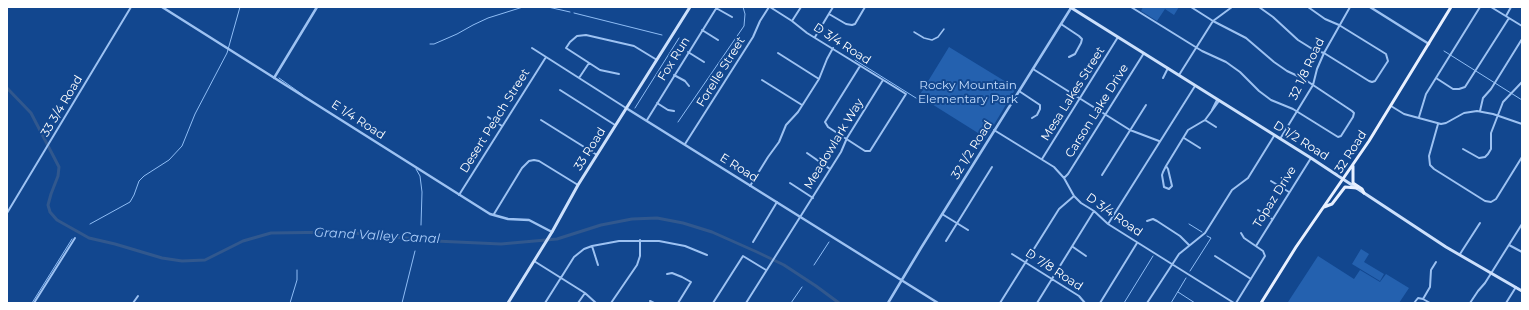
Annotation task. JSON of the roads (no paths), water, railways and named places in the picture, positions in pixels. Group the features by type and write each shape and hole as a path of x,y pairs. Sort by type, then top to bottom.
{"main road":[{"name":"33 Road","path":"508,303 552,232 578,185 690,7"},
{"name":"D 1/2 Road","path":"1071,7 1344,179 1402,219 1522,291"},
{"name":"32 Road","path":"1261,303 1296,247 1353,166 1451,7"},
{"path":"1353,166 1353,183 1362,189 1364,193"},
{"path":"1324,208 1332,204 1345,188 1357,188"}],"street":[{"name":"33 3/4 Road","path":"7,213 47,149 131,7"},
{"name":"E 1/4 Road","path":"162,7 493,215 508,219 521,218 529,220 552,232"},
{"path":"274,78 316,7"},
{"path":"716,7 732,17"},
{"name":"Fox Run","path":"646,120 716,7"},
{"name":"D 3/4 Road","path":"769,7 814,37 906,94 870,151 865,151 847,138"},
{"name":"Forelle Street","path":"685,144 753,37 760,21 769,7"},
{"path":"792,21 801,7"},
{"path":"814,37 833,7"},
{"path":"829,14 852,26 855,24 865,7"},
{"name":"32 1/2 Road","path":"888,303 1071,7"},
{"path":"1131,7 1196,48 1216,56 1234,68 1271,100 1297,112 1338,137 1343,134 1354,114 1352,111 1313,85 1274,62 1246,38 1191,7"},
{"path":"1179,76 1214,21 1232,7"},
{"path":"1259,7 1273,17 1298,40 1314,50 1324,52 1372,82 1377,78 1388,61 1386,54 1339,25 1325,19 1308,7"},
{"name":"32 1/8 Road","path":"1280,139 1313,85 1317,69 1324,52 1350,7"},
{"path":"1370,7 1429,44"},
{"path":"1419,118 1426,94 1480,7"},
{"path":"1491,7 1522,26"},
{"path":"1506,16 1511,7"},
{"path":"1436,78 1453,89 1465,87 1509,18"},
{"path":"1060,24 1082,39 1075,54 1069,57"},
{"path":"914,32 924,38 932,40 938,38 944,29"},
{"path":"702,30 718,40"},
{"path":"619,74 600,70 566,48 577,36 586,35 634,46 657,60"},
{"name":"Mesa Lakes Street","path":"1042,159 1118,37"},
{"path":"1480,111 1483,98 1491,89 1522,39"},
{"name":"E Road","path":"532,48 938,303"},
{"path":"750,186 779,142 786,125 802,105 819,79 826,59 833,48"},
{"path":"688,52 704,62"},
{"path":"778,53 819,79"},
{"name":"Carson Lake Drive","path":"1064,178 1068,174 1144,53"},
{"name":"Desert Peach Street","path":"459,195 546,57"},
{"path":"579,78 589,63"},
{"path":"847,138 828,127 825,122 860,66"},
{"path":"1163,78 1168,68"},
{"path":"1033,69 1130,130 1159,141"},
{"path":"674,75 685,81 689,86"},
{"path":"762,80 802,105"},
{"name":"Meadowlark Way","path":"746,303 841,152 847,138 883,80"},
{"path":"1463,149 1479,158 1485,157 1488,154 1491,149 1490,135 1505,100 1522,82"},
{"path":"1108,224 1195,86"},
{"path":"560,90 615,126"},
{"path":"1019,91 1040,105 1040,110 1037,115 1032,118"},
{"path":"1166,166 1172,186 1168,190 1164,187 1162,175 1166,166 1191,128 1205,120 1218,100"},
{"path":"657,103 668,110 674,111"},
{"path":"1102,175 1146,105"},
{"path":"1391,106 1404,114 1438,124 1446,123 1464,113 1480,111 1522,124"},
{"path":"488,117 502,126"},
{"path":"541,120 597,155"},
{"path":"1205,120 1216,127"},
{"path":"1438,124 1429,156 1430,165 1485,201 1491,202 1496,199 1522,157"},
{"name":"D 3/4 Road","path":"994,130 1057,169 1074,196 1108,224 1235,303"},
{"path":"1147,303 1171,264 1179,254 1205,233 1232,190 1244,183 1248,178 1274,136"},
{"path":"1184,138 1200,148"},
{"path":"807,153 830,169"},
{"name":"Topaz Drive","path":"1256,246 1310,158"},
{"path":"493,215 522,168 529,161 539,161 578,185"},
{"path":"946,241 992,167"},
{"path":"1271,181 1289,192"},
{"path":"790,183 812,198"},
{"path":"1000,303 1059,209 1074,196"},
{"path":"753,242 777,202"},
{"path":"1258,210 1272,219"},
{"path":"1037,303 1094,211"},
{"path":"942,214 968,230"},
{"path":"1146,221 1157,221 1180,236 1189,245"},
{"path":"1460,254 1480,223"},
{"path":"1470,303 1492,272 1522,224"},
{"path":"1235,303 1265,256 1263,251 1244,238 1241,233"},
{"path":"34,303 75,238"},
{"path":"611,303 637,265 640,256 640,240"},
{"path":"544,303 574,257 584,248 619,241 640,240 672,242 707,254"},
{"path":"1100,303 1138,243"},
{"path":"1509,245 1522,252"},
{"path":"592,246 598,265"},
{"path":"1073,247 1086,256"},
{"name":"D 7/8 Road","path":"1012,254 1080,296 1085,303"},
{"path":"713,303 743,256 766,270"},
{"path":"1215,256 1251,279"},
{"path":"534,261 585,293 596,303"},
{"path":"1423,299 1430,287 1432,270 1436,262"},
{"path":"667,274 672,273 691,282 678,303"},
{"path":"1506,303 1516,287"},
{"path":"578,303 585,293"},
{"path":"133,303 138,296"},
{"path":"1414,303 1418,298 1430,303"},
{"path":"650,301 654,303"}],"waterway":[{"path":"90,224 130,202 139,181 144,176 169,160 182,146 195,114 227,53 240,7"},
{"path":"430,44 434,44 457,34 488,18 523,7"},
{"path":"548,7 570,12"},
{"path":"678,122 744,26 745,14 743,7"},
{"path":"574,13 662,35"},
{"path":"635,108 679,38"},
{"path":"1444,51 1522,100"},
{"path":"855,60 916,98"},
{"path":"279,78 303,95"},
{"name":"Grand Valley Canal","path":"7,88 31,113 59,167 58,176 48,205 50,212 57,220 89,238 162,258 182,261 205,260 243,241 271,233 343,232 435,241 501,244 557,239 601,225 632,219 657,218 683,223 712,232 757,252 784,265 839,303"},
{"path":"416,169 420,176 422,192 421,225"},
{"path":"1189,224 1202,232"},
{"path":"1190,271 1211,238 1207,236"},
{"path":"32,303 72,239"},
{"path":"814,265 829,242"},
{"path":"402,303 415,251"},
{"path":"1124,303 1153,256"},
{"path":"290,303 297,280 297,270"},
{"path":"1171,303 1186,278"},
{"path":"791,303 802,287"},
{"path":"1178,292 1195,303"}],"park label":[{"name":"Rocky Mountain Elementary Park","path":"968,92"}]}
